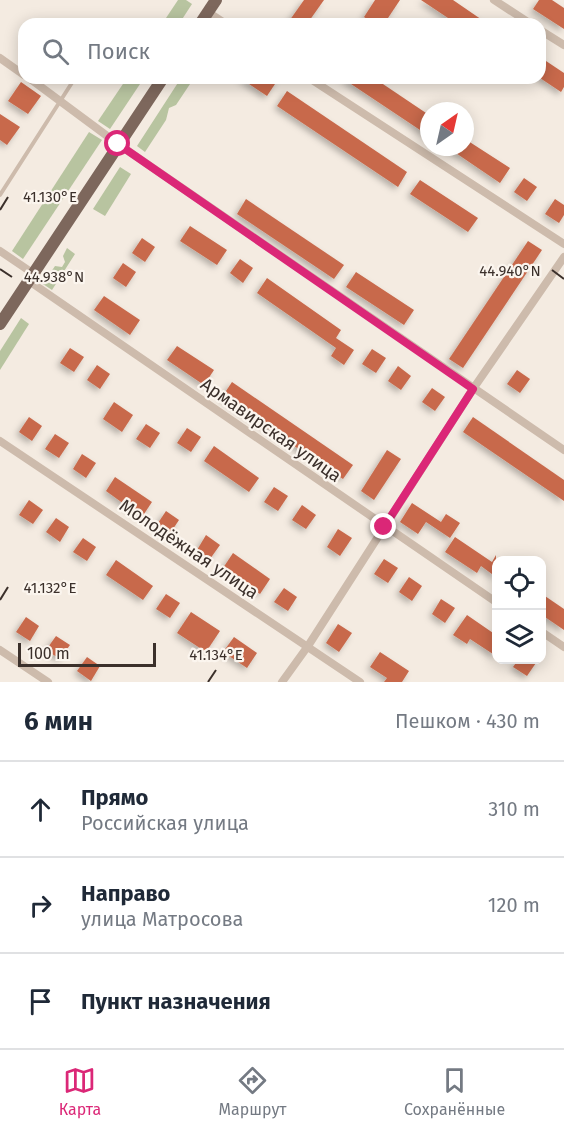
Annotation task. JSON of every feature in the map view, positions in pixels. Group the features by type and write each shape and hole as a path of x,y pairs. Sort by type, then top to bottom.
{"main road":[{"path":"204,18 216,0"},
{"path":"0,324 159,84"}],"street":[{"path":"494,0 522,18"},
{"path":"208,12 217,18"},
{"path":"546,34 564,45"},
{"path":"0,58 18,71"},
{"path":"38,84 118,144 564,450"},
{"path":"318,84 564,244"},
{"name":"Армавирская улица","path":"0,251 32,278 384,527 492,599"},
{"path":"282,682 308,646 473,389 564,257"},
{"name":"Молодёжная улица","path":"0,441 360,682"},
{"path":"546,635 564,647"},
{"path":"0,650 48,682"}],"lane":[{"path":"0,195 71,84"}],"green space":[{"path":"178,0 186,0 192,4 183,18 166,18"},
{"path":"123,84 140,84 110,129 98,121"},
{"path":"177,84 190,84 176,105 169,108 166,120 145,152 137,146"},
{"path":"89,132 102,140 23,259 12,251"},
{"path":"120,167 131,174 105,216 93,209"},
{"path":"67,248 75,254 52,290 43,284 55,266 62,267 65,262 63,256"},
{"path":"21,318 29,324 0,370 0,351"}],"building":[{"path":"304,0 324,0 311,18 291,18"},
{"path":"375,0 400,0 388,18 364,17"},
{"path":"421,0 453,0 479,18 448,18"},
{"path":"539,0 552,0 564,8 564,29 533,9"},
{"path":"546,61 564,73 564,87 561,92 546,82"},
{"path":"20,84 24,84 41,96 28,114 8,101"},
{"path":"249,84 275,84 267,96"},
{"path":"351,84 383,84 420,109 420,130"},
{"path":"287,91 407,172 398,187 277,106"},
{"path":"0,114 20,127 7,145 0,140"},
{"path":"474,145 510,168 500,183 460,156 474,156"},
{"path":"524,178 537,187 527,201 514,192"},
{"path":"420,180 478,218 468,232 410,194"},
{"path":"246,199 344,265 334,279 237,214"},
{"path":"555,199 564,205 564,215 559,223 545,214"},
{"path":"190,226 227,250 217,265 180,241"},
{"path":"142,238 155,247 145,262 132,253"},
{"path":"528,241 542,250 463,368 449,359"},
{"path":"240,259 253,268 243,283 230,273"},
{"path":"123,263 136,272 126,287 113,278"},
{"path":"356,272 414,310 404,325 346,287"},
{"path":"267,278 341,330 336,338 354,350 344,365 331,356 336,348 257,293"},
{"path":"104,296 140,320 130,335 94,310"},
{"path":"177,346 214,370 204,385 167,360"},
{"path":"70,348 84,357 74,372 60,363"},
{"path":"372,349 386,358 376,373 362,364"},
{"path":"97,365 110,374 100,389 87,380"},
{"path":"398,366 411,376 401,390 388,381"},
{"path":"517,370 530,379 520,393 507,384"},
{"path":"232,382 353,465 343,479 222,397"},
{"path":"432,388 445,397 435,411 422,402"},
{"path":"114,402 133,415 122,432 103,419"},
{"path":"29,417 42,426 32,441 19,432"},
{"path":"473,417 564,480 564,501 463,432"},
{"path":"146,424 160,433 150,448 136,439"},
{"path":"187,428 201,437 191,452 177,443"},
{"path":"55,434 69,443 59,458 45,449"},
{"path":"214,446 259,478 249,492 204,461"},
{"path":"387,450 401,459 374,500 361,491"},
{"path":"82,454 96,463 86,478 73,469"},
{"path":"115,477 152,502 142,517 106,491"},
{"path":"274,487 288,496 278,511 264,502"},
{"path":"29,500 43,510 33,524 19,515"},
{"path":"412,503 441,522 446,514 460,523 450,538 426,522 418,534 400,522"},
{"path":"302,505 316,515 306,529 292,520"},
{"path":"166,511 179,520 169,535 156,526"},
{"path":"56,518 69,527 60,542 46,532"},
{"path":"338,529 352,538 340,556 327,547"},
{"path":"206,535 220,545 210,559 197,550"},
{"path":"455,537 492,562 492,574 481,566 477,573 445,552"},
{"path":"83,538 96,547 87,561 73,552"},
{"path":"233,553 270,579 260,594 223,568"},
{"path":"384,559 398,568 388,583 374,574"},
{"path":"116,560 153,586 143,600 106,575"},
{"path":"409,577 422,586 412,601 399,592"},
{"path":"284,588 297,597 288,611 274,602"},
{"path":"166,594 180,603 170,618 156,609"},
{"path":"546,597 564,609 564,630 546,618"},
{"path":"441,599 455,608 445,623 432,614"},
{"path":"191,612 220,631 206,652 177,633"},
{"path":"467,615 492,632 492,653 470,639 467,644 453,635"},
{"path":"26,617 39,626 30,641 16,632"},
{"path":"338,624 352,633 339,652 326,643"},
{"path":"56,636 70,645 60,659 46,650"},
{"path":"234,637 257,653 247,668 223,652"},
{"path":"380,652 409,671 402,682 384,682 387,678 370,667"},
{"path":"87,657 100,666 91,681 77,671"},
{"path":"515,664 535,664 527,676 513,667"}],"route":[{"path":"118,144 473,389 384,527"}]}
